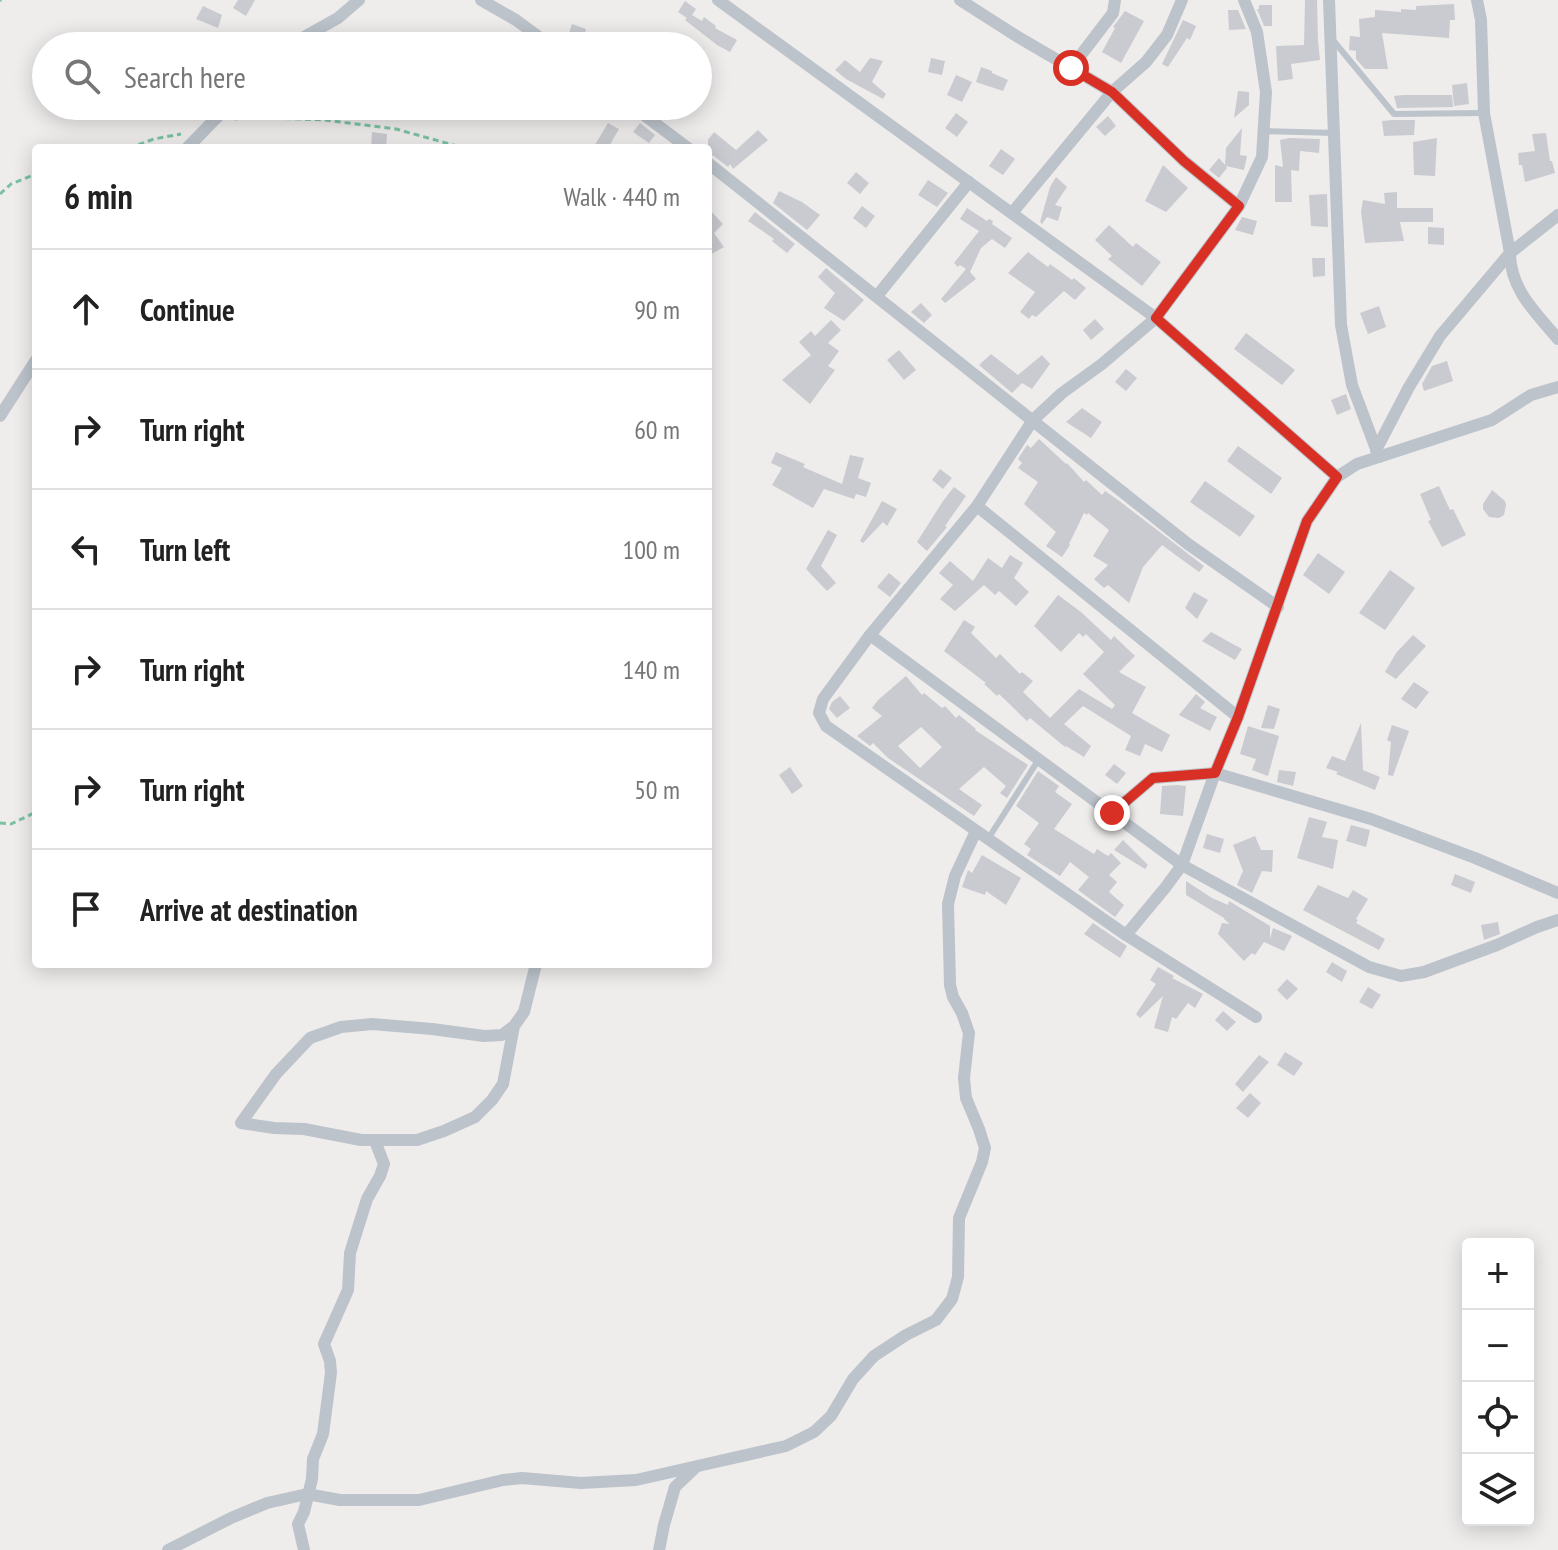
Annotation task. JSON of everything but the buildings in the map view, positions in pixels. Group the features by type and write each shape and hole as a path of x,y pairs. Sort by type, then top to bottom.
{"street":[{"path":"313,32 338,18 359,0"},
{"path":"481,0 532,32"},
{"path":"718,0 1156,318 1337,477"},
{"path":"960,0 1112,92 1184,161 1239,206"},
{"path":"1071,68 1113,13 1115,0"},
{"path":"1012,213 1112,92 1146,62 1167,35 1182,0"},
{"path":"1244,0 1257,32 1266,92 1262,157 1239,206 1156,318 1033,420 977,506 870,635 823,699 819,713 826,726 976,831 1126,935 1256,1017"},
{"path":"1329,0 1341,325 1352,385 1377,453"},
{"path":"1477,0 1481,20 1484,113 1510,253 1510,269 1520,294 1558,339"},
{"path":"191,144 214,120"},
{"path":"651,120 683,144"},
{"path":"712,166 1188,544 1278,607"},
{"path":"877,296 969,182"},
{"path":"1377,453 1409,387 1440,336 1510,253 1558,215"},
{"path":"0,416 32,366"},
{"path":"1126,935 1182,865 1307,521 1337,477 1377,453 1492,420 1531,395 1558,387"},
{"path":"977,506 1238,717"},
{"path":"870,635 1182,865 1369,967 1401,976 1424,972 1558,920"},
{"path":"1112,813 1153,778 1215,773 1371,819 1558,893"},
{"path":"168,1550 267,1503 307,1494 340,1500 419,1500 522,1478 581,1483 636,1480 786,1446 814,1432 831,1416 853,1379 874,1356 936,1320 952,1299 958,1277 959,1218 985,1148 966,1098 964,1078 969,1033 950,985 948,904 955,876 976,831"},
{"path":"514,1026 503,1084 475,1117 444,1131 417,1140 375,1141 304,1129 241,1123 276,1074 310,1038 341,1027 372,1024 484,1036 502,1035 514,1026 524,1012 535,968"},
{"path":"304,1550 298,1524 312,1479 313,1459 323,1434 331,1373 324,1344 348,1290 350,1253 367,1199 384,1164 375,1141"},
{"path":"659,1550 675,1487 697,1466"}],"lane":[{"path":"1332,39 1394,114 1484,113"},
{"path":"1264,131 1335,133"},
{"path":"988,839 1039,759"}],"path":[{"path":"140,144 231,120"},
{"path":"325,120 396,129 450,144"},
{"path":"0,194 11,184 32,176"},
{"path":"0,823 11,824 32,814"}],"route":[{"path":"1071,68 1112,92 1184,161 1239,206 1156,318 1337,477 1307,521 1238,717 1215,773 1153,778 1112,813"}]}
